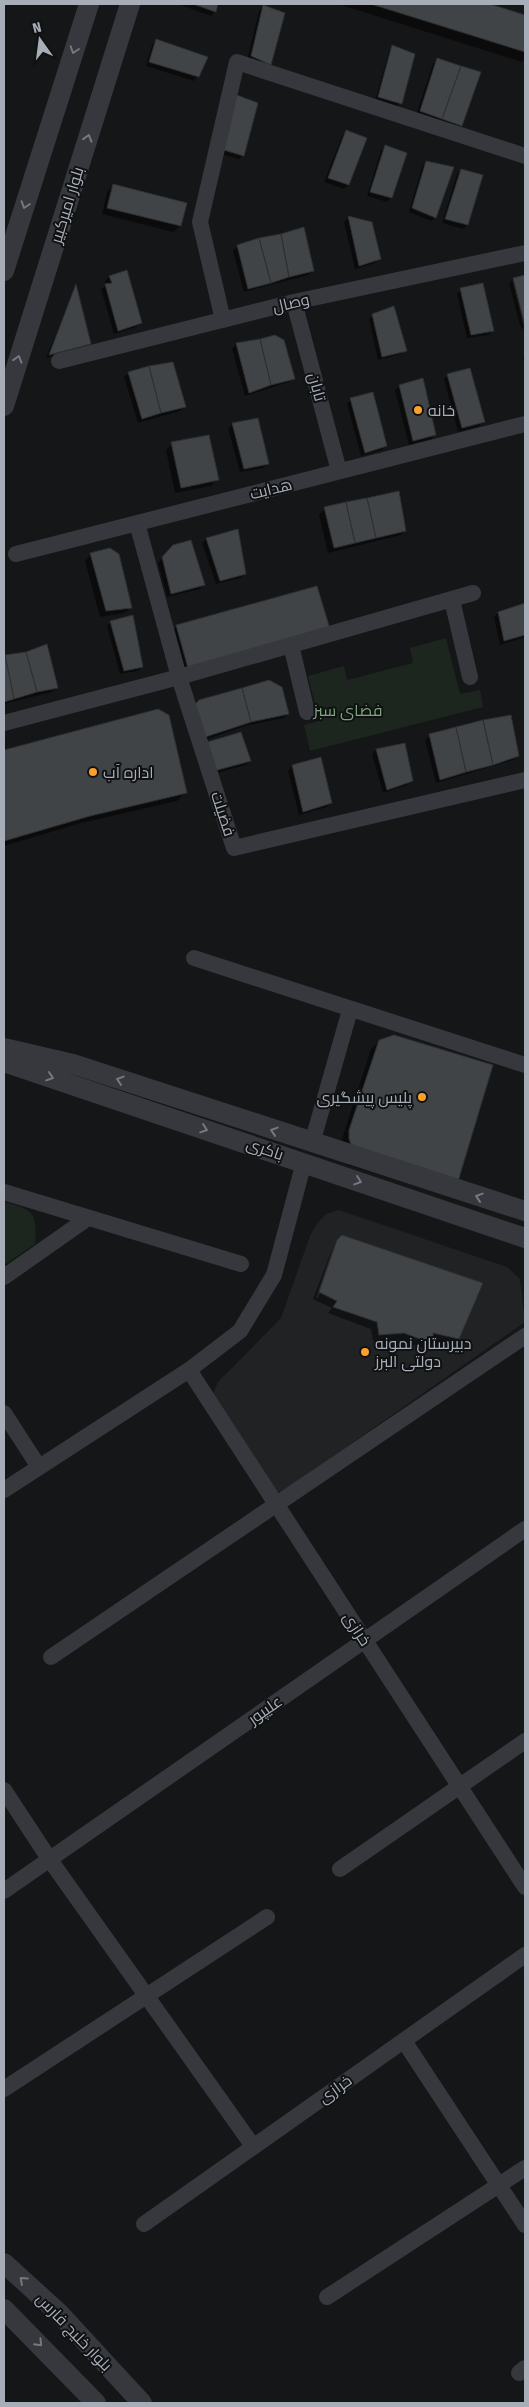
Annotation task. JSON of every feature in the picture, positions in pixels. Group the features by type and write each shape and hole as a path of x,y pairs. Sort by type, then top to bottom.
{"street":[{"path":"4,271 89,4"},
{"name":"بلوار امیرکبیر","path":"4,406 130,4"},
{"path":"223,320 200,222 238,62 525,156"},
{"name":"وصال","path":"59,361 294,302 525,254"},
{"name":"تابان","path":"294,302 339,472"},
{"name":"هدایت","path":"16,554 525,424"},
{"name":"فضیلت","path":"137,523 179,677 234,848 525,780"},
{"path":"4,723 179,677 473,594"},
{"path":"452,600 470,677"},
{"path":"291,645 307,712"},
{"path":"194,958 525,1065"},
{"path":"4,1490 189,1370 240,1331 274,1275 304,1162 312,1143 350,1010"},
{"name":"باکری","path":"4,1048 73,1064 525,1211"},
{"name":"باکری","path":"4,1062 525,1238"},
{"path":"4,1192 241,1264"},
{"path":"4,1276 88,1218"},
{"path":"51,1656 525,1336"},
{"name":"خرازی","path":"189,1370 525,1888"},
{"path":"4,1413 39,1467"},
{"name":"علیپور","path":"4,1892 525,1529"},
{"path":"340,1869 525,1741"},
{"path":"4,1790 50,1860 253,2146"},
{"path":"4,2089 267,1917"},
{"name":"خرازی","path":"144,2224 525,1955"},
{"path":"404,2041 525,2225"},
{"path":"327,2298 525,2168"},
{"name":"بلوار خلیج فارس","path":"4,2263 60,2314 142,2403"},
{"name":"بلوار خلیج فارس","path":"4,2309 28,2331 96,2403"}],"shaded area":[{"name":"دبیرستان نمونه دولتی البرز","path":"339,1210 507,1267 520,1279 525,1322 282,1492 268,1491 213,1394 218,1382 281,1318 310,1236 316,1225 326,1214"}],"green space":[{"name":"فضای سبز","path":"446,638 460,694 480,690 483,707 310,751 304,725 319,721 308,676 344,666 347,680 413,663 410,648"},
{"path":"4,1202 22,1207 31,1214 36,1225 36,1234 35,1244 4,1265"}],"building":[{"path":"193,4 218,4 216,12"},
{"path":"371,4 490,4 525,15 525,52"},
{"path":"263,5 285,13 271,65 251,56"},
{"path":"156,39 208,57 199,77 149,62"},
{"path":"392,45 415,54 402,104 378,97"},
{"path":"437,58 461,66 442,119 420,111"},
{"path":"461,66 481,72 462,126 442,119"},
{"path":"234,94 258,103 244,156 217,148"},
{"path":"346,130 367,138 349,185 328,178"},
{"path":"385,145 407,153 392,198 370,192"},
{"path":"426,161 454,167 436,218 412,208"},
{"path":"461,169 483,175 468,225 445,219"},
{"path":"113,184 187,203 181,226 107,208"},
{"path":"348,216 372,222 381,259 359,266"},
{"path":"304,227 314,271 289,277 281,234"},
{"path":"281,234 289,277 271,283 259,238"},
{"path":"259,238 271,283 248,289 237,245"},
{"path":"127,270 142,323 118,331 105,284 112,283 109,276"},
{"path":"525,275 525,326 513,278"},
{"path":"483,283 494,331 471,335 460,288"},
{"path":"76,284 91,344 49,355"},
{"path":"394,306 407,351 382,357 372,314"},
{"path":"275,335 284,340 295,379 271,385 260,339"},
{"path":"260,339 271,385 249,393 236,343"},
{"path":"173,362 186,407 161,413 149,366"},
{"path":"149,366 161,413 142,419 128,372"},
{"name":"خانه","path":"470,368 485,422 462,428 447,374"},
{"name":"خانه","path":"423,378 436,435 413,441 399,385"},
{"name":"خانه","path":"373,392 387,446 365,453 350,398"},
{"path":"258,418 269,464 244,469 232,423"},
{"path":"209,435 219,480 181,488 171,442"},
{"path":"399,491 406,531 376,538 367,498"},
{"path":"367,498 376,538 355,543 346,502"},
{"path":"346,502 355,543 334,548 324,507"},
{"path":"238,529 246,574 220,581 206,538"},
{"path":"191,540 205,585 171,594 162,557 173,545"},
{"path":"110,548 119,554 132,608 106,611 90,553"},
{"path":"317,586 330,629 188,668 176,625"},
{"path":"525,603 525,635 504,641 498,612"},
{"path":"133,615 143,667 124,671 110,621"},
{"path":"47,644 58,688 37,692 26,652"},
{"path":"26,652 37,692 14,699 5,655"},
{"path":"4,655 14,699 4,702"},
{"path":"269,680 282,687 289,714 251,722 242,688"},
{"path":"242,688 251,722 199,739 190,710 199,700"},
{"name":"اداره آب","path":"158,709 169,715 187,793 90,816 4,841 4,750"},
{"path":"511,715 519,756 493,765 483,720"},
{"path":"483,720 493,765 466,772 456,727"},
{"path":"456,727 466,772 440,780 429,734"},
{"path":"241,732 251,761 210,772 201,744"},
{"path":"405,743 413,781 387,790 376,749"},
{"path":"321,757 332,803 303,812 292,765"},
{"name":"پلیس پیشگیری","path":"394,1035 493,1065 456,1188 356,1157 349,1139 349,1130 379,1040"},
{"path":"342,1235 483,1283 459,1339 433,1333 433,1344 404,1333 379,1335 377,1322 333,1307 337,1301 319,1292 337,1240"}],"place":[{"name":"خانه","path":"418,410"},
{"name":"اداره آب","path":"93,772"},
{"name":"پلیس پیشگیری","path":"422,1097"},
{"name":"دبیرستان نمونه دولتی البرز","path":"365,1352"}]}
